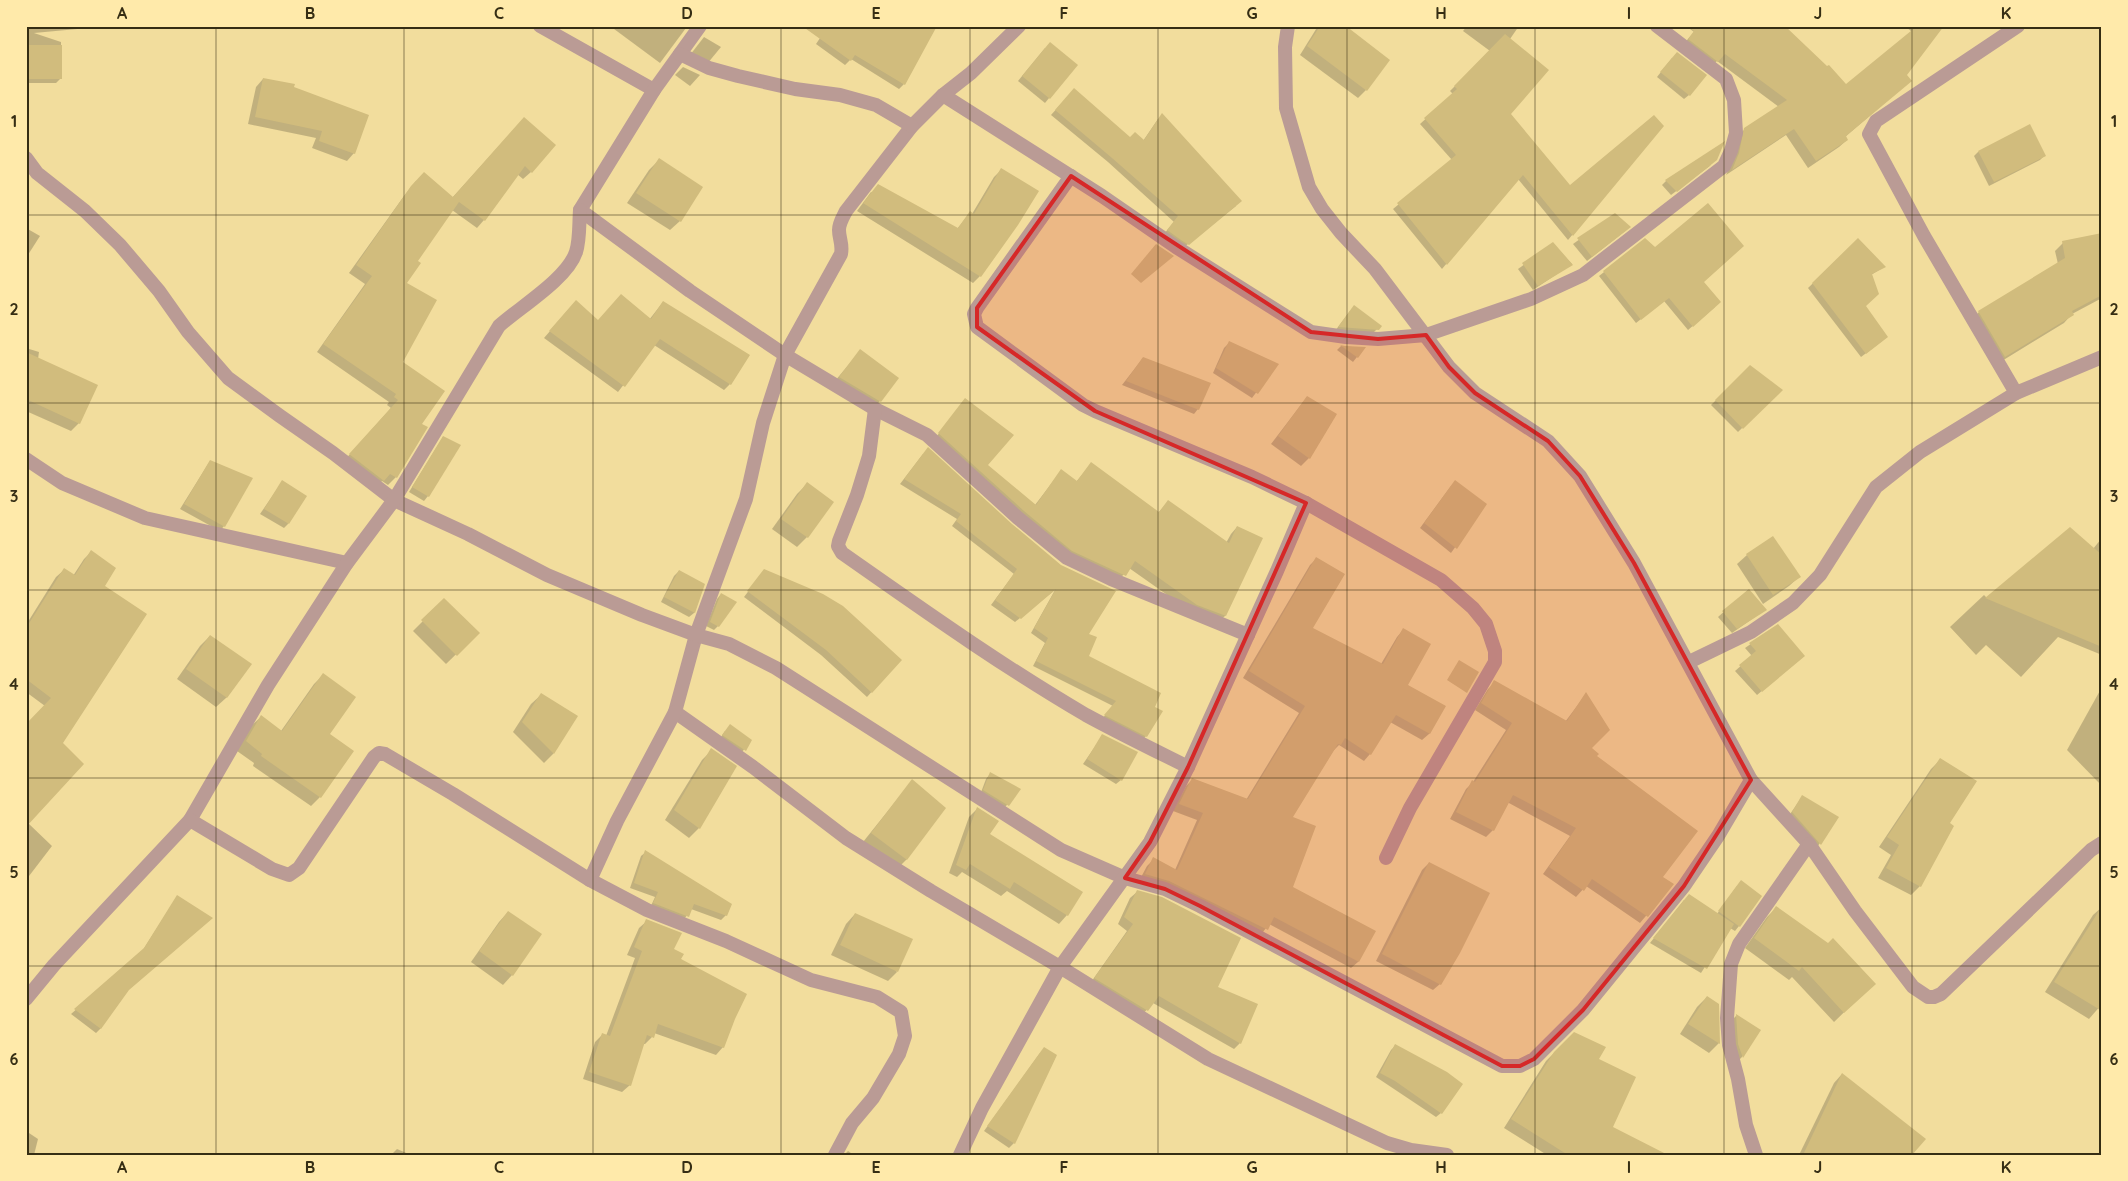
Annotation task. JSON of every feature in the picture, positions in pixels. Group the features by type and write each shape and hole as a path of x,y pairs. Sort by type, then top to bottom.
{"street":[{"path":"540,26 654,90"},
{"path":"26,999 54,965 190,820 268,685 347,563 394,500 499,326 519,308 537,296 572,263 577,251 580,210 654,90 700,26"},
{"path":"590,880 617,821 675,712 696,635 746,499 763,423 785,355 841,254 843,245 839,230 840,221 912,126 943,95 971,73 1019,26"},
{"path":"1288,26 1285,47 1286,108 1309,187 1322,209 1341,233 1375,269 1449,368 1475,393 1548,441 1580,476 1634,563 1751,780 1808,844 1855,912 1913,987 1928,997 1941,994 2091,850 2102,843"},
{"path":"943,95 1071,176 1176,247 1311,332 1378,339 1426,335 1531,299 1583,275 1724,166 1736,133 1734,100 1726,79 1658,26"},
{"path":"2016,393 1924,236 1869,134 1876,121 2018,26"},
{"path":"680,54 709,68 731,74 795,89 840,95 876,105 912,126"},
{"path":"26,158 37,173 85,211 120,245 159,291 188,332 228,378 334,453 394,500 468,534 547,574 642,615 696,635 729,644 776,668 1061,850 1125,878 1166,889 1502,1066 1520,1066 1534,1059 1583,1010 1684,886 1718,836 1751,780"},
{"path":"1071,176 977,308 974,314 977,327 1095,412 1252,477 1306,503 1441,580 1473,608 1486,624 1496,651 1495,662 1410,808 1386,858"},
{"path":"580,210 690,291 785,355 875,409 927,436 963,466 1018,518 1067,558 1111,579 1248,635"},
{"path":"1689,662 1751,632 1793,603 1820,575 1876,487 1920,452 2016,393 2102,357"},
{"path":"875,409 869,456 857,495 838,540 838,546 842,553 917,606 1042,688 1088,715 1188,767"},
{"path":"26,459 62,484 145,518 347,563"},
{"path":"960,1155 1016,1044 1060,967 1150,842 1188,767 1278,571 1306,503"},
{"path":"675,712 753,767 846,838 1208,1059 1387,1143 1411,1150 1447,1155"},
{"path":"190,820 272,869 289,876 299,868 374,757 379,753 385,754 453,794 590,880 647,910 726,941 811,980 877,997 901,1012 905,1036 899,1054 873,1098 852,1123 835,1155"},
{"path":"1756,1155 1746,1125 1730,1045 1727,1018 1731,964 1739,944 1808,844"}],"highlighted area":[{"path":"1071,176 1311,332 1378,339 1426,335 1449,367 1475,393 1548,441 1580,476 1634,563 1751,780 1684,886 1583,1010 1534,1059 1520,1066 1502,1066 1200,906 1165,889 1125,878 1150,842 1188,767 1306,503 1095,411 977,327 977,308"}],"building":[{"path":"802,26 937,26 905,85 855,55 851,61"},
{"path":"1320,26 1346,26 1390,60 1367,91 1307,46"},
{"path":"1687,26 1785,26 1827,66 1829,65 1846,84 1917,26 1944,26 1907,75 1912,81 1846,136 1848,140 1816,161 1794,129 1732,170 1739,153 1744,128 1787,100 1725,54 1718,62 1688,39 1694,31"},
{"path":"1505,34 1549,70 1511,114 1570,185 1654,115 1664,126 1573,236 1523,175 1447,265 1397,203 1456,155 1424,118 1457,89 1454,86"},
{"path":"1050,42 1078,65 1050,99 1022,76"},
{"path":"26,45 62,45 62,79 26,79"},
{"path":"1677,52 1707,75 1690,96 1660,72"},
{"path":"263,78 295,84 294,87 369,115 355,154 319,141 322,131 255,117"},
{"path":"1074,88 1130,137 1135,132 1144,140 1162,113 1242,201 1189,245 1181,240 1167,230 1178,216 1055,110"},
{"path":"524,117 556,145 532,173 525,166 485,221 459,202 418,261 421,263 407,283 437,300 403,362 445,391 422,424 428,427 397,478 390,474 384,481 349,454 398,400 394,397 396,394 323,344 372,276 356,265 411,186 424,172 453,197"},
{"path":"2030,124 2046,156 1994,182 1978,151"},
{"path":"1725,141 1717,160 1677,192 1665,180"},
{"path":"659,158 703,187 681,222 636,193"},
{"path":"1001,168 1039,191 1018,225 981,277 863,203 878,184 958,228 970,211 974,214"},
{"path":"1708,203 1744,246 1704,282 1721,302 1693,327 1669,298 1641,320 1603,271 1645,238 1655,247"},
{"path":"1615,213 1631,227 1592,257 1577,238"},
{"path":"2102,233 2102,295 2072,311 2074,315 2005,357 1978,311 2065,258 2062,241"},
{"path":"1858,238 1886,267 1872,274 1879,294 1866,306 1888,337 1866,354 1812,283"},
{"path":"1553,242 1573,265 1538,286 1522,263"},
{"path":"1156,244 1174,256 1141,283 1131,274"},
{"path":"621,294 651,319 663,301 750,355 731,385 660,339 625,387 549,331 576,300 598,320"},
{"path":"1354,305 1382,326 1379,330 1338,327"},
{"path":"1229,341 1279,364 1258,394 1216,368"},
{"path":"1340,345 1345,346 1366,347 1358,358"},
{"path":"860,349 899,378 881,402 839,377"},
{"path":"26,352 98,385 80,424 26,399"},
{"path":"1143,357 1211,383 1199,410 1126,381"},
{"path":"1750,365 1783,390 1743,429 1715,400"},
{"path":"1307,396 1337,414 1310,459 1278,436"},
{"path":"965,398 1014,435 988,465 1036,505 1061,469 1077,481 1091,462 1159,512 1168,500 1229,543 1237,526 1263,538 1226,616 1197,605 1135,561 1126,576 1072,551 1024,511 938,433"},
{"path":"443,436 461,445 429,497 412,487"},
{"path":"928,447 1012,524 1061,565 1116,591 1089,634 1097,637 1089,656 1161,693 1155,707 1163,711 1147,737 1104,715 1116,701 1036,661 1048,638 1034,628 1056,589 1021,619 995,600 1017,569 956,521 961,514 904,479"},
{"path":"210,460 253,478 225,527 184,504"},
{"path":"282,480 307,496 289,524 264,509"},
{"path":"1455,480 1487,504 1457,549 1424,523"},
{"path":"807,482 834,502 808,538 781,519"},
{"path":"2070,527 2102,555 2102,647 1985,598"},
{"path":"1773,536 1801,577 1773,595 1746,554"},
{"path":"91,550 116,568 105,586 147,614 63,743 84,764 26,827 26,724 51,698 26,679 26,628 64,568 75,575"},
{"path":"1316,557 1345,574 1313,628 1383,664 1403,628 1431,644 1408,685 1446,706 1430,734 1396,715 1371,755 1345,738 1341,745 1338,744 1293,817 1316,826 1293,887 1376,931 1359,962 1274,917 1268,930 1169,881 1145,874 1153,857 1177,870 1203,813 1179,804 1192,778 1248,799 1305,706 1249,671"},
{"path":"764,569 823,594 843,606 902,660 872,693 826,650 747,591"},
{"path":"679,570 705,584 695,613 664,597"},
{"path":"1749,589 1767,610 1737,629 1722,611"},
{"path":"721,593 737,602 719,627 710,622"},
{"path":"444,598 480,633 457,656 421,620"},
{"path":"1778,624 1805,656 1762,692 1739,665 1756,651 1749,643"},
{"path":"210,635 252,664 227,698 186,669"},
{"path":"1459,660 1479,672 1467,693 1447,680"},
{"path":"323,673 356,697 330,734 354,751 321,798 261,756 262,754 246,741 261,715 282,731"},
{"path":"1494,680 1567,721 1586,692 1610,730 1592,748 1599,754 1597,756 1698,831 1663,877 1674,884 1648,917 1592,879 1584,891 1549,867 1576,828 1513,795 1494,831 1456,812 1472,780 1475,782 1512,723 1481,703"},
{"path":"541,693 578,716 554,754 522,722"},
{"path":"730,724 752,740 746,751 722,735"},
{"path":"1102,734 1138,752 1122,781 1087,759"},
{"path":"711,748 737,766 700,829 674,810"},
{"path":"1940,758 1977,781 1950,823 1954,826 1921,887 1886,868 1899,845 1887,837"},
{"path":"990,772 1021,789 1009,806 983,790"},
{"path":"912,779 946,808 907,860 871,833"},
{"path":"1802,795 1839,817 1821,845 1792,812"},
{"path":"977,807 999,821 990,834 1083,892 1068,916 1014,882 1010,889 970,864 966,870 956,865"},
{"path":"645,850 732,904 727,916 694,904 689,917 653,903 658,892 634,883"},
{"path":"1429,862 1490,893 1460,953 1441,985 1382,954"},
{"path":"1741,880 1762,896 1740,927 1718,911"},
{"path":"1137,890 1162,897 1241,938 1218,987 1258,1004 1241,1044 1159,996 1148,1011 1094,978 1133,924 1124,917"},
{"path":"1689,894 1734,924 1707,969 1653,938"},
{"path":"177,895 213,918 129,990 101,1029 74,1009 144,948"},
{"path":"1776,906 1828,943 1833,938 1876,984 1844,1013 1802,967 1799,971 1754,938"},
{"path":"2102,906 2102,1011 2054,982"},
{"path":"508,911 542,934 513,976 479,951"},
{"path":"855,913 913,939 898,972 840,945"},
{"path":"646,919 682,933 674,949 684,954 681,959 747,994 724,1048 658,1024 654,1038 647,1035 631,1086 589,1072 602,1033 610,1036 642,951 634,947"},
{"path":"1707,996 1719,1004 1720,1044 1688,1024"},
{"path":"1736,1014 1761,1030 1743,1058 1738,1044"},
{"path":"1574,1032 1606,1047 1599,1059 1636,1077 1613,1127 1668,1155 1568,1155 1511,1119 1554,1052"},
{"path":"1395,1044 1447,1072 1463,1084 1442,1114 1395,1081 1380,1073"},
{"path":"1044,1047 1057,1055 1015,1144 987,1126"},
{"path":"1842,1073 1926,1139 1912,1155 1803,1155"}]}
